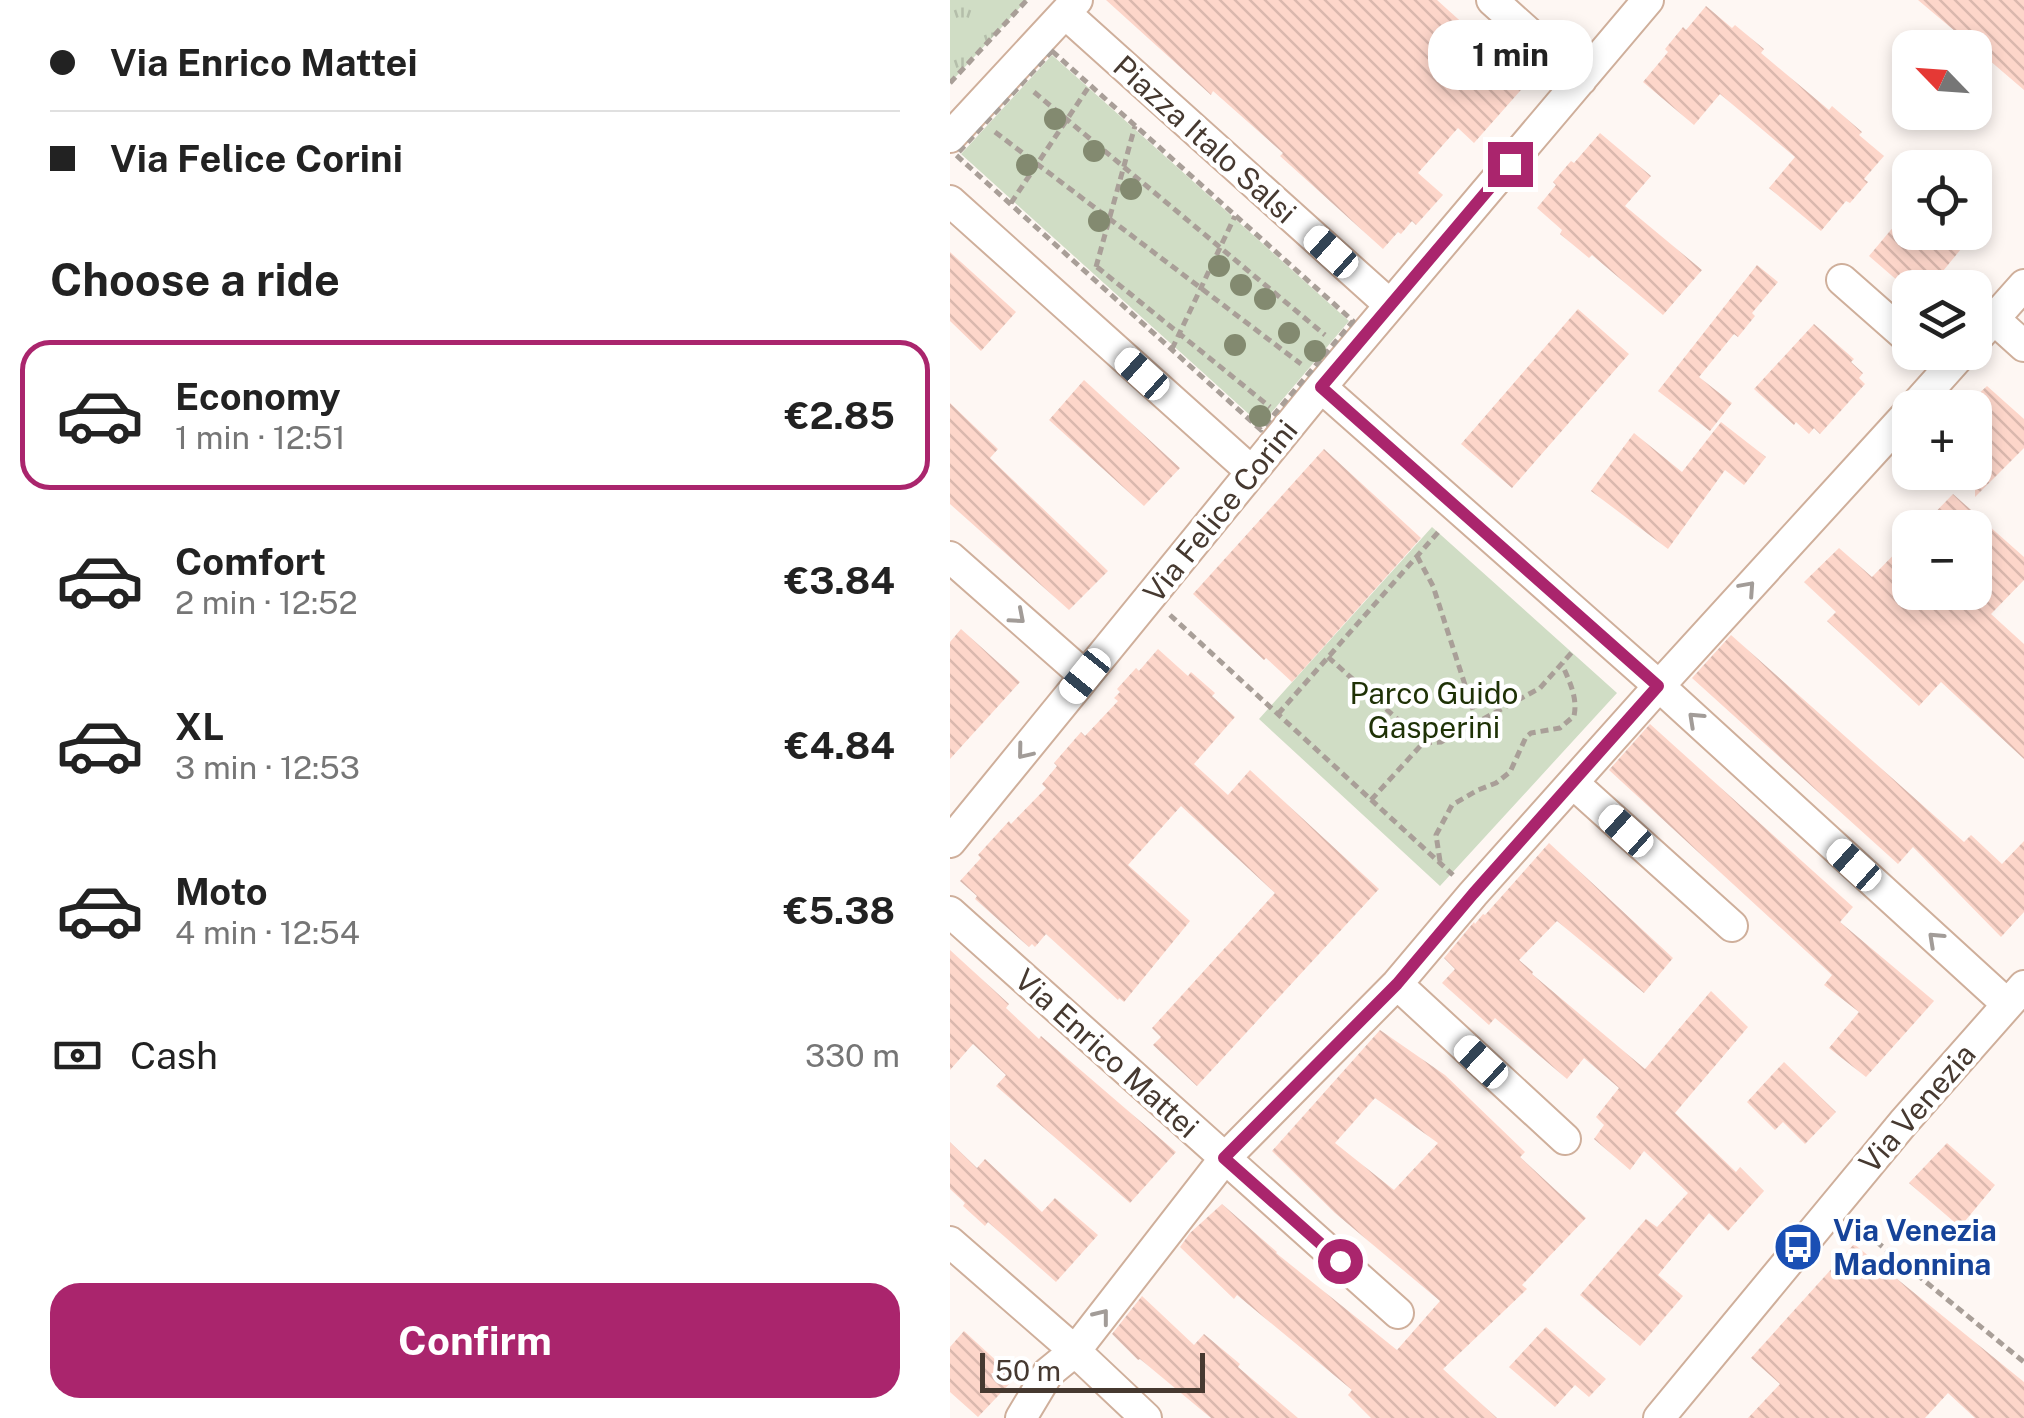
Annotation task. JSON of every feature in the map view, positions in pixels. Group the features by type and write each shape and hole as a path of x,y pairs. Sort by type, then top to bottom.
{"street":[{"path":"1492,0 1581,80"},
{"name":"Via Felice Corini","path":"950,842 1252,472 1316,379 1390,305 1648,0"},
{"path":"950,137 1071,6"},
{"name":"Piazza Italo Salsi","path":"1071,6 1390,305"},
{"path":"950,201 1252,472"},
{"path":"1842,280 1892,324"},
{"path":"1992,321 2024,286"},
{"path":"1992,332 2024,346"},
{"path":"1316,379 1658,686 2016,995"},
{"path":"1021,1418 1048,1373 1075,1351 1224,1158 1397,984 1658,686 1892,430"},
{"path":"950,557 1085,676"},
{"path":"1572,784 1732,926"},
{"name":"Via Enrico Mattei","path":"950,912 1398,1313"},
{"path":"1397,984 1565,1140"},
{"name":"Via Venezia","path":"1659,1418 1833,1207 2016,995"},
{"path":"950,1242 1146,1418"}],"path":[{"path":"950,82 1027,0"},
{"path":"1052,51 1090,85 1353,321 1334,344 1316,379 1261,430 956,154 1052,51"},
{"path":"1023,83 1334,344"},
{"path":"1011,204 1090,85"},
{"path":"985,124 1316,379"},
{"path":"1094,278 1135,126"},
{"path":"1172,350 1235,215"},
{"path":"1096,267 1276,412"},
{"path":"1278,714 1443,526"},
{"path":"1417,556 1433,586 1478,723"},
{"path":"1150,597 1473,894"},
{"path":"1371,800 1424,743 1441,742 1540,688 1582,641"},
{"path":"1328,657 1424,743"},
{"path":"1441,864 1436,834 1452,805 1510,772 1531,733 1560,728 1574,716 1573,689 1562,664"},
{"path":"1833,1207 2024,1362"}],"green space":[{"path":"950,0 1027,0 950,83"},
{"path":"1052,55 1349,321 1261,425 961,154"},
{"name":"Parco Guido Gasperini","path":"1432,527 1617,693 1440,886 1259,719"}],"building":[{"path":"1106,0 1437,0 1528,82 1474,143 1458,128 1418,173 1443,195 1416,225 1412,221 1383,249 1280,156 1283,153 1213,91 1211,95"},
{"path":"1918,0 2024,0 2024,90 1992,63 1992,30 1954,30"},
{"path":"1706,6 1764,49 1761,53 1829,110 1832,106 1884,156 1864,179 1868,182 1821,231 1769,188 1795,157 1720,94 1694,125 1643,82 1683,27 1686,30"},
{"path":"1600,133 1651,176 1625,206 1702,270 1663,315 1592,255 1589,258 1560,234 1562,230 1537,208 1556,185 1553,182"},
{"path":"1892,229 1892,250 1960,250 1944,270 1892,270 1892,276 1869,256"},
{"path":"950,252 1016,312 981,351 950,321"},
{"path":"1757,265 1778,282 1738,337 1734,334 1699,377 1732,403 1710,431 1658,391"},
{"path":"1578,309 1629,354 1512,488 1461,444"},
{"path":"1814,324 1854,359 1851,362 1863,373 1859,378 1865,384 1820,434 1814,428 1809,434 1796,422 1794,425 1754,389"},
{"path":"1084,380 1180,468 1144,506 1049,420"},
{"path":"1992,390 2024,419 2024,448 1992,480"},
{"path":"950,403 998,449 990,458 1108,571 1069,610 950,504"},
{"path":"1721,422 1766,457 1744,485 1725,470 1668,549 1591,491 1634,433 1682,472"},
{"path":"1324,449 1421,538 1292,682 1193,594"},
{"path":"1953,494 1971,510 1937,510"},
{"path":"1992,529 2024,557 2024,580 1991,614 2024,644 2024,759 1941,682 1919,706 1827,621 1836,612 1804,582 1839,548 1872,577 1892,556 1892,610 1992,610"},
{"path":"961,629 1020,682 950,759 950,642"},
{"path":"1731,635 1964,842 1971,835 2002,864 2024,841 2024,912 2001,937 1913,847 1898,864 1692,678"},
{"path":"1158,649 1188,676 1191,672 1215,693 1212,696 1235,717 1194,764 1228,795 1250,770 1379,889 1197,1086 1153,1045 1161,1037 1152,1028 1275,893 1181,806 1128,865 1190,921 1124,1002 1046,934 1035,947 1029,947 960,881 1009,821 1011,824 1046,788 1042,784 1057,766 1054,763 1081,732 1085,736 1118,701 1114,698 1120,692 1117,689"},
{"path":"1650,724 1853,907 1840,922 1934,1001 1866,1077 1829,1048 1859,1012 1824,985 1832,975 1609,770"},
{"path":"1549,843 1673,958 1644,993 1557,921 1519,960 1532,974 1645,1069 1711,991 1748,1027 1675,1113 1736,1172 1740,1167 1764,1191 1728,1231 1709,1213 1658,1275 1683,1296 1640,1346 1580,1295 1646,1219 1657,1227 1688,1193 1644,1151 1630,1170 1594,1139 1604,1125 1596,1117 1619,1088 1584,1058 1567,1079 1495,1018 1489,1025 1442,983 1455,969 1444,958"},
{"path":"950,950 1009,1004 1006,1008 1039,1039 1041,1036 1176,1152 1130,1203 996,1086 1006,1075 973,1044 950,1070"},
{"path":"1380,1030 1445,1075 1525,1152 1520,1157 1586,1218 1522,1285 1527,1289 1443,1369 1497,1418 1371,1418 1348,1395 1352,1390 1237,1295 1234,1299 1180,1247 1222,1204 1276,1253 1397,1350 1440,1301 1335,1213 1272,1151","holes":["1375,1098 1438,1143 1394,1190 1335,1143"]},
{"path":"1784,1062 1836,1112 1805,1144 1783,1122 1775,1130 1747,1102"},
{"path":"950,1142 977,1168 985,1159 1042,1212 1055,1198 1098,1235 1056,1282 988,1222 985,1226 950,1189"},
{"path":"1947,1143 1995,1185 1960,1227 1909,1183"},
{"path":"1854,1244 2024,1382 2024,1418 1975,1418 1948,1393 1925,1418 1748,1418 1780,1384 1751,1358"},
{"path":"1142,1296 1194,1345 1204,1334 1298,1418 1211,1418 1138,1360 1112,1334"},
{"path":"1546,1327 1606,1379 1589,1397 1575,1385 1555,1407 1509,1367"},
{"path":"964,1331 1015,1378 978,1417 950,1392 950,1347"}],"place":[{"name":"Via Venezia Madonnina","path":"1798,1247"}],"route":[{"path":"1340,1261 1224,1158 1397,984 1658,686 1321,387 1510,164"}]}
